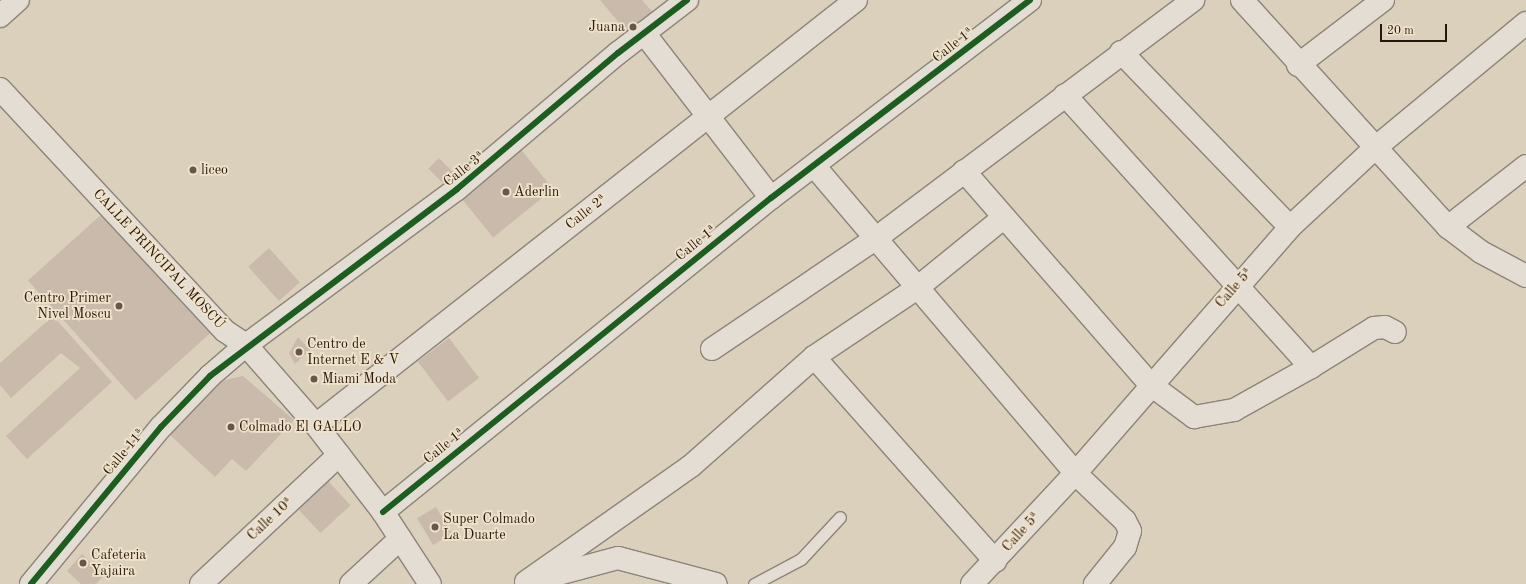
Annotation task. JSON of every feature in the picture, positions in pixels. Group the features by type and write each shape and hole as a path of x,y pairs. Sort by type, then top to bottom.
{"street":[{"path":"0,16 18,0"},
{"name":"Calle 3ª","path":"246,345 457,189 644,33 687,0"},
{"name":"Calle 2ª","path":"316,424 856,0"},
{"name":"Calle 1ª","path":"382,512 771,198 815,167 1030,0"},
{"path":"712,349 875,239 1121,52 1193,0"},
{"path":"1242,0 1298,65 1448,227 1481,252 1526,276"},
{"path":"1298,65 1383,0"},
{"name":"Calle 5ª","path":"972,584 995,561 1075,473 1237,284 1290,227 1375,148 1526,23"},
{"path":"644,33 771,198"},
{"path":"1121,52 1290,227"},
{"name":"CALLE PRINCIPAL MOSCÚ","path":"0,89 225,331 246,345 316,424 382,512 430,584"},
{"path":"1065,95 1311,367"},
{"path":"1448,227 1526,166"},
{"path":"815,167 1075,473 1125,521 1130,530 1125,547 1095,584"},
{"path":"964,171 1003,218 1151,385 1194,417 1216,416 1311,367 1374,328 1385,327 1395,332"},
{"path":"524,583 691,466 814,357 917,288 1003,218"},
{"name":"Calle 11ª","path":"31,584 161,427 210,376 246,345"},
{"path":"814,357 995,561"},
{"name":"Calle 10ª","path":"201,584 339,455"},
{"path":"351,584 400,539"},
{"path":"524,583 618,558 716,584"}],"lane":[{"path":"754,584 801,559 840,517"}],"building":[{"name":"Juana","path":"600,0 642,0 656,16 631,37"},
{"name":"Aderlin","path":"519,147 553,189 493,237 459,195"},
{"path":"439,158 453,172 443,183 428,169"},
{"name":"Centro Primer Nivel Moscu","path":"103,213 211,333 136,400 28,281"},
{"path":"269,248 300,282 279,301 248,267"},
{"path":"53,316 112,382 27,459 6,436 80,368 61,353 11,398 0,385 0,363"},
{"name":"Centro de Internet E & V","path":"298,337 310,350 295,364 289,353"},
{"path":"449,338 479,378 448,401 418,361"},
{"name":"Colmado El GALLO","path":"243,376 294,420 246,471 232,459 215,477 169,434 211,390 225,380"},
{"path":"328,481 351,505 321,533 298,509"},
{"name":"Super Colmado La Duarte","path":"436,507 452,534 433,545 417,518"},
{"name":"Cafeteria Yajaira","path":"82,554 104,575 96,584 81,584 67,571"}],"cycle path":[{"path":"31,584 161,427 210,376 457,189 618,53 687,0"},
{"path":"383,512 771,198 1030,0"}],"place":[{"name":"Juana","path":"633,27"},
{"name":"liceo","path":"193,170"},
{"name":"Aderlin","path":"506,192"},
{"name":"Centro Primer Nivel Moscu","path":"119,306"},
{"name":"Centro de Internet E & V","path":"299,352"},
{"name":"Miami Moda","path":"314,379"},
{"name":"Colmado El GALLO","path":"231,427"},
{"name":"Super Colmado La Duarte","path":"435,527"},
{"name":"Cafeteria Yajaira","path":"83,563"}]}
